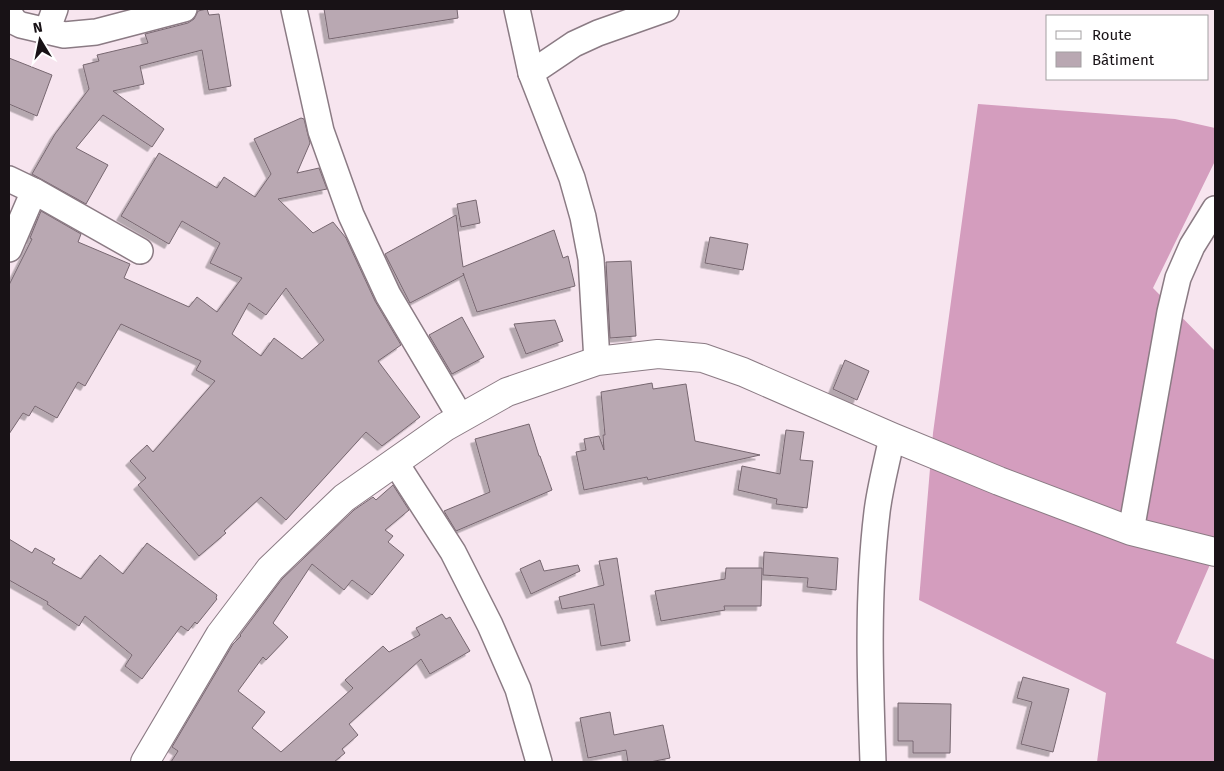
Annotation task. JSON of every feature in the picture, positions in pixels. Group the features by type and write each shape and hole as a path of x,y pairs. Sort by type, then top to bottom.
{"street":[{"path":"9,12 15,22 21,25 51,20 64,35 96,32 184,9"},
{"path":"294,9 321,132 351,215 388,295 461,418"},
{"path":"517,9 531,73 572,178 583,217 591,259 596,361"},
{"path":"531,73 574,44 598,33 666,9"},
{"path":"9,179 34,191 140,252"},
{"path":"9,249 34,191"},
{"path":"1131,531 1176,286 1192,246 1215,209"},
{"path":"145,762 220,636 270,569 344,498 445,427 506,392 596,361 658,354 703,358 743,372 892,437 1131,531 1215,552"},
{"path":"874,762 870,663 870,594 878,511 892,437"},
{"path":"395,462 453,552 490,625 518,689 538,762"}],"shaded area":[{"path":"978,104 1175,119 1215,128 1215,161 1153,288 1215,349 1215,553 1176,643 1215,660 1215,762 1097,762 1106,693 919,600 933,433"}],"building":[{"path":"207,9 209,15 219,14 231,86 209,90 202,50 140,66 144,84 113,91 164,129 152,147 103,115 76,148 108,165 86,204 32,174 55,134 89,89 83,65 99,61 97,55 148,43 145,34 188,23 194,19 198,11"},
{"path":"324,9 457,9 458,18 329,39"},
{"path":"9,58 52,75 37,116 9,104"},
{"path":"301,118 304,119 310,143 297,173 319,168 327,189 278,199 313,233 333,222 346,238 375,301 401,345 378,361 420,417 382,446 366,432 286,520 261,497 224,531 226,533 199,556 138,485 146,478 130,461 147,445 153,452 215,381 196,370 201,361 121,324 85,386 78,382 57,418 35,406 29,416 23,413 9,434 9,285 32,239 30,238 41,211 81,234 78,242 130,264 124,278 189,307 197,297 217,312 242,278 210,263 220,243 182,221 169,244 121,216 159,153 217,188 224,177 255,197 271,174 254,139","holes":["286,288 324,340 302,359 274,338 261,356 232,334 249,303 266,315"]},
{"path":"476,200 480,223 461,227 457,204"},
{"path":"456,215 463,267 554,230 563,258 568,256 575,286 477,312 464,275 410,303 385,254"},
{"path":"710,237 748,244 743,270 705,263"},
{"path":"631,261 636,336 610,338 606,262"},
{"path":"462,317 484,357 452,374 429,335"},
{"path":"555,320 563,341 526,354 514,324"},
{"path":"845,360 869,371 857,400 833,389"},
{"path":"652,383 653,389 686,384 695,441 760,455 648,480 647,477 584,490 576,452 586,450 584,439 599,436 604,450 603,435 605,435 601,392"},
{"path":"529,424 552,490 456,531 444,511 490,492 475,439"},
{"path":"786,430 804,432 800,460 813,461 807,508 776,504 777,499 738,490 742,466 780,474"},
{"path":"393,485 409,510 385,530 393,536 388,542 404,555 372,595 352,580 344,590 312,564 273,623 288,637 266,660 263,657 238,691 265,712 252,728 281,752 353,688 345,680 383,646 389,652 420,635 416,628 442,614 446,619 450,617 470,651 430,674 421,659 349,724 358,735 342,749 345,753 334,762 171,762 178,751 172,747 233,644 241,636 282,579 354,510 373,497 376,500"},
{"path":"9,539 32,553 35,548 55,559 52,563 81,579 100,555 123,574 147,543 217,595 217,599 197,624 195,622 188,631 181,626 142,679 125,666 132,655 85,616 79,626 47,604 48,602 9,580"},
{"path":"764,552 838,558 836,590 807,587 808,578 763,575"},
{"path":"617,558 630,641 601,646 594,604 562,609 559,597 604,585 599,561"},
{"path":"540,560 544,571 578,565 580,571 531,594 520,569"},
{"path":"726,568 762,568 761,606 724,606 725,610 661,621 655,591 725,579"},
{"path":"1023,677 1069,689 1053,752 1021,744 1032,702 1017,698"},
{"path":"898,703 951,704 950,753 913,753 913,741 898,741"},
{"path":"610,712 614,735 663,725 670,758 650,762 628,762 626,750 588,758 580,718"}]}
